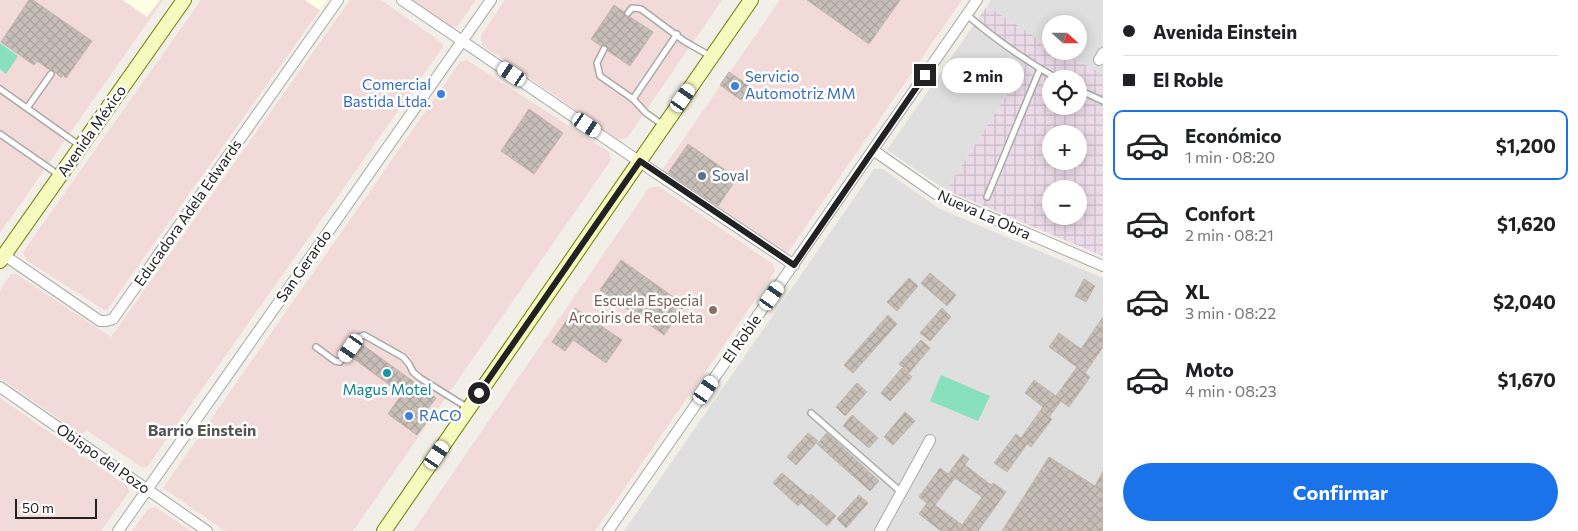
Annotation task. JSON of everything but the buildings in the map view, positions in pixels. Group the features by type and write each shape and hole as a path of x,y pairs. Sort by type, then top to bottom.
{"main road":[{"name":"Avenida México","path":"2,258 184,0"},
{"path":"384,531 751,0"}],"street":[{"name":"Educadora Adela Edwards","path":"2,258 100,321 106,322 113,319 338,0"},
{"path":"402,0 794,265"},
{"name":"San Gerardo","path":"118,531 491,0"},
{"name":"El Roble","path":"608,531 977,0"},
{"name":"Nueva La Obra","path":"873,150 936,194 1103,266"},
{"name":"Obispo del Pozo","path":"0,387 207,531"},
{"path":"880,531 930,440"}],"lane":[{"path":"628,13 632,8 641,9 678,34 684,41 712,57"},
{"path":"966,15 1040,69 987,197"},
{"path":"632,100 678,34"},
{"path":"604,49 597,63 600,76 664,126"},
{"path":"27,108 51,74"},
{"path":"0,88 81,146"},
{"path":"1087,94 1103,101"},
{"path":"0,134 60,176"},
{"path":"316,347 340,362 359,337 364,334 403,358 420,378 468,409"},
{"path":"811,413 901,493"}],"shaded area":[{"path":"0,0 163,0 0,233"},
{"path":"123,0 160,0 147,17"},
{"path":"201,0 305,0 320,10 106,311 26,260 23,252"},
{"path":"305,0 327,0 320,10"},
{"path":"350,0 381,0 441,42 443,47 147,467 143,468 86,430 82,435 0,378 0,290 11,274 16,274 111,337"},
{"path":"411,0 476,0 457,27 450,27"},
{"path":"505,0 722,0 627,138 617,139 482,45 481,35"},
{"path":"780,0 962,0 788,252 783,253 662,170"},
{"path":"991,0 1103,0 1103,74 1076,60 1088,60 1088,15 1042,15 1042,41 987,6"},
{"path":"987,6 1042,41 1042,60 1076,60 1103,74 1103,256 946,190 1026,65 973,26"},
{"path":"973,26 1026,65 946,190 887,150"},
{"path":"467,60 609,152 611,160 353,531 225,531 163,488 460,62"},
{"path":"874,169 883,169 938,208 1103,278 1103,531 624,531"},
{"path":"658,186 773,264 775,271 595,531 413,531 649,188"},
{"path":"0,398 127,486 129,492 101,531 0,531"},
{"path":"155,507 191,531 132,531 148,509"}],"green space":[{"path":"0,43 18,56 6,74 0,69"},
{"path":"941,375 990,396 978,421 930,401"}],"place":[{"name":"Servicio Automotriz MM","path":"735,86"},
{"name":"Comercial Bastida Ltda.","path":"441,94"},
{"name":"Soval","path":"702,176"},
{"name":"Escuela Especial Arcoiris de Recoleta","path":"713,310"},
{"name":"Magus Motel","path":"387,373"},
{"name":"RACO","path":"409,416"}],"district":[{"name":"Barrio Einstein","path":"202,430"}],"route":[{"path":"479,393 640,161 665,180 794,265 925,75"}]}
